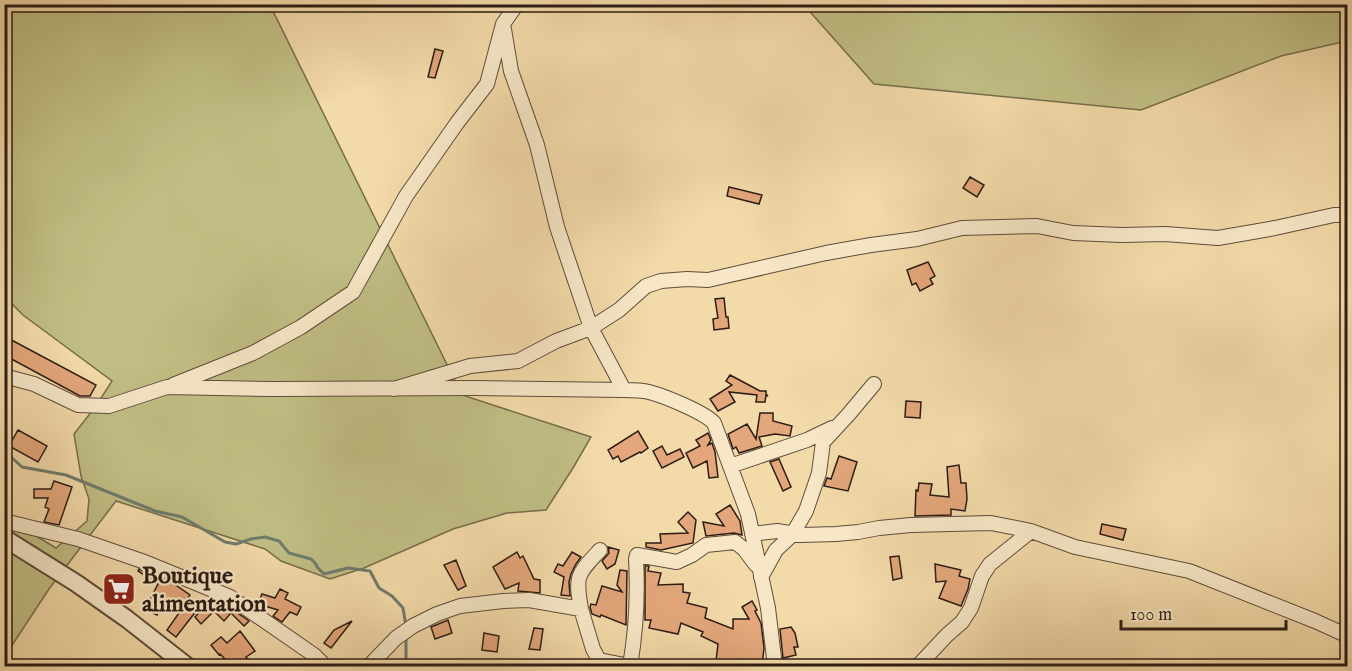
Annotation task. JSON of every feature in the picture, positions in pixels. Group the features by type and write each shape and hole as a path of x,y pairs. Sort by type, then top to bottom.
{"street":[{"path":"4,376 34,384 78,405 109,406 167,387 253,354 301,327 353,292 406,196 487,84 503,24 517,4"},
{"path":"503,24 511,71 537,145 557,227 591,328 624,390"},
{"path":"394,389 470,366 518,361 556,341 591,328 619,310 646,286 661,281 708,280 826,253 918,239 962,228 1037,226 1073,233 1165,234 1218,238 1334,215 1347,215"},
{"path":"761,577 776,550 793,533 806,511 819,472 823,442 874,384"},
{"path":"167,387 624,390 658,395 701,414 714,423 748,514 768,608 775,666"},
{"path":"730,466 807,440 830,430 848,415"},
{"path":"4,521 78,539 142,561 231,597 314,655 325,666"},
{"path":"752,534 777,531 801,535 836,534 879,528 990,523 1031,531 1075,548 1189,571 1347,636"},
{"path":"918,666 962,622 971,608 982,576 990,564 1031,531"},
{"path":"4,538 85,589 187,666"},
{"path":"600,550 579,576 577,587 581,609 593,649 599,660 630,666 637,587 637,555 677,562 698,552 706,545 735,542 755,562 761,577"},
{"path":"369,666 396,638 413,626 460,606 529,600 581,609"}],"shaded area":[{"path":"5,5 278,5 272,9 462,395 591,437 546,510 507,513 453,529 364,568 330,579 281,561 265,549 116,501 49,589 5,656 5,517 56,548 87,521 89,499 81,476 74,434 112,381 23,315 5,297"},
{"path":"804,5 1347,5 1347,41 1281,56 1141,110 874,84"}],"building":[{"path":"435,49 443,51 435,78 428,77"},
{"path":"970,177 984,185 977,197 963,188"},
{"path":"729,187 762,195 759,204 727,196"},
{"path":"928,262 935,276 930,279 933,284 920,291 916,283 912,285 907,270"},
{"path":"724,298 729,328 714,330 713,319 718,318 715,299"},
{"path":"4,336 96,385 90,396 80,396 4,355"},
{"path":"730,375 760,391 766,391 768,396 766,395 765,402 756,402 757,395 729,392 735,402 718,411 710,399 732,385 726,381"},
{"path":"906,401 921,402 920,418 905,417"},
{"path":"760,413 773,413 773,421 792,426 790,436 775,434 759,437 762,446 739,453 736,447 733,449 728,434 747,424 756,439"},
{"path":"18,430 47,446 38,462 9,446"},
{"path":"638,431 648,448 621,462 618,456 613,459 608,450"},
{"path":"708,433 711,440 708,445 712,443 715,452 718,477 709,478 707,461 693,468 686,453 700,446 696,440"},
{"path":"662,446 667,455 680,449 684,457 662,468 653,451"},
{"path":"839,456 857,462 848,491 824,486 827,478 831,479"},
{"path":"779,459 791,487 783,491 770,462"},
{"path":"959,465 961,483 966,483 965,511 951,509 951,515 915,516 916,490 918,491 919,483 932,484 930,495 949,497 947,467"},
{"path":"54,481 72,487 59,525 44,522 49,509 45,507 48,498 34,498 34,489 51,489"},
{"path":"730,505 740,521 742,535 734,533 706,536 703,522 724,526 716,514"},
{"path":"688,512 696,520 693,543 661,550 646,547 646,543 661,543 660,534 688,533 678,522"},
{"path":"1102,524 1126,529 1123,540 1100,534"},
{"path":"608,547 619,550 615,564 607,569 602,561 609,553"},
{"path":"517,552 520,558 523,556 534,579 540,580 540,593 518,591 519,583 505,589 493,567"},
{"path":"572,552 581,557 571,574 570,596 561,595 564,577 554,572 558,564 563,566"},
{"path":"899,556 902,578 893,580 890,557"},
{"path":"456,560 466,586 458,590 444,565"},
{"path":"935,564 961,570 959,576 970,579 961,606 939,598 946,581 936,582"},
{"path":"645,566 649,566 648,571 661,573 658,585 683,584 683,592 690,593 687,603 707,608 705,618 733,629 733,619 749,619 742,607 752,601 761,623 764,648 762,666 734,666 716,661 718,644 701,636 703,632 681,623 678,634 649,628 651,620 645,620"},
{"path":"139,569 174,584 190,595 187,600 197,610 176,637 167,630 179,613 165,601 157,615 145,609 158,584 138,571"},
{"path":"620,570 627,571 626,625 601,615 600,617 592,614 590,607 591,604 596,605 602,586 622,592 617,585"},
{"path":"280,589 288,593 285,599 301,607 297,615 290,612 282,622 273,616 278,610 258,604 262,594 275,598"},
{"path":"211,599 226,605 249,621 244,626 231,613 224,621 214,611 201,624 195,617"},
{"path":"448,620 452,633 435,639 431,627"},
{"path":"352,621 331,648 324,643 334,630"},
{"path":"791,627 798,647 794,647 796,655 783,658 780,629"},
{"path":"534,628 543,629 540,650 529,649"},
{"path":"240,631 255,651 246,657 255,666 232,666 211,645 221,637 227,643"},
{"path":"484,633 499,636 497,652 482,650"}],"waterway":[{"path":"4,454 10,456 22,467 66,475 155,511 182,517 225,542 236,544 265,537 279,541 289,553 311,559 324,574 348,568 370,571 379,588 392,596 403,608 406,626"},
{"path":"406,635 406,666"}],"place":[{"name":"Boutique alimentation","path":"119,589"}]}
